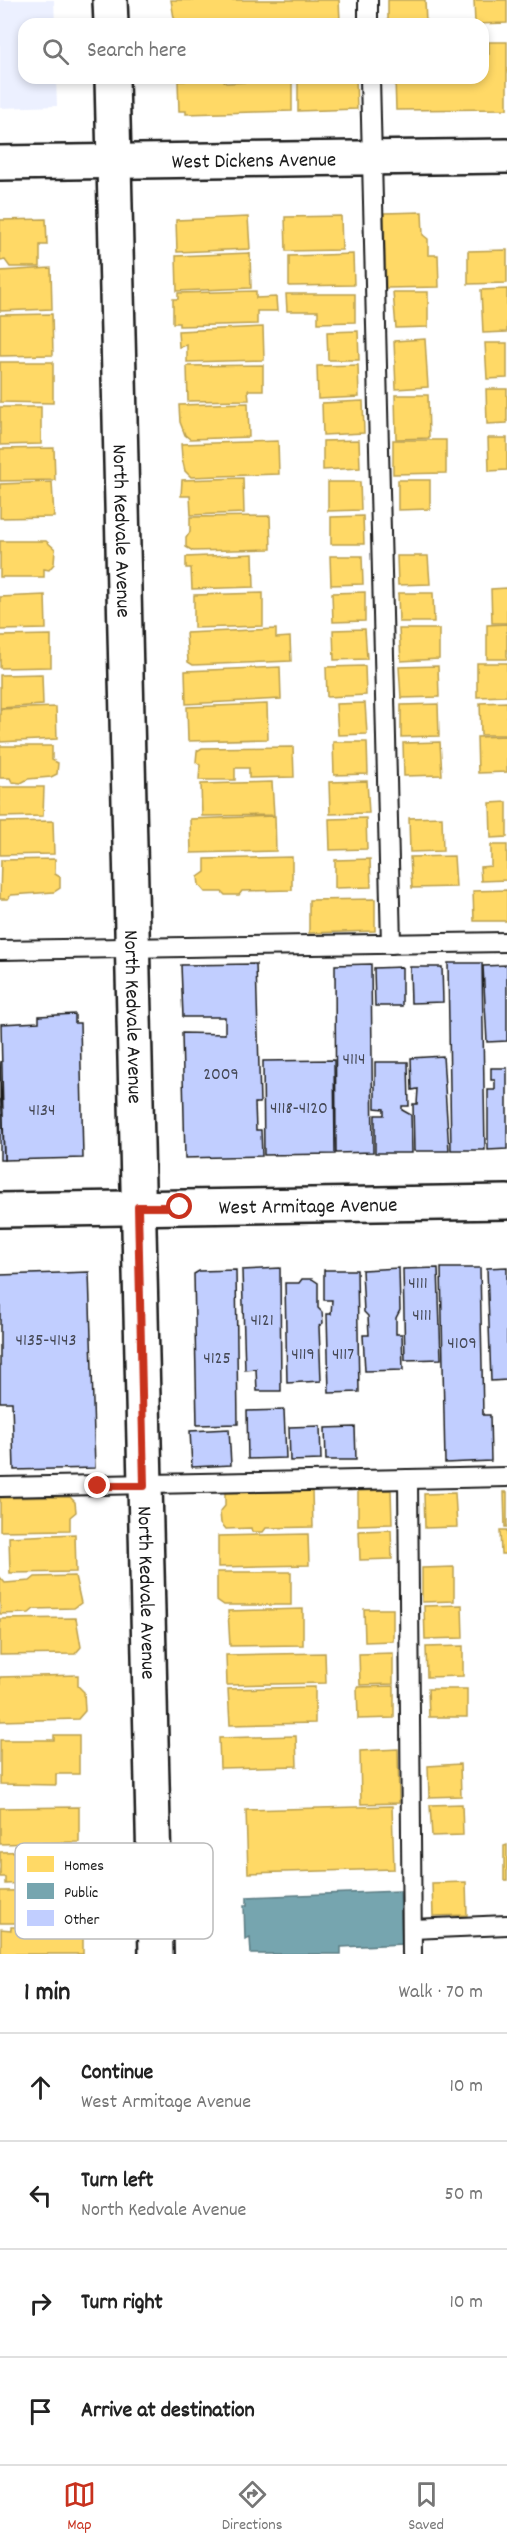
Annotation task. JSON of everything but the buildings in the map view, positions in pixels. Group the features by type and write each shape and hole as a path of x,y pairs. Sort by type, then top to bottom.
{"street":[{"path":"110,0 111,18"},
{"name":"North Kedvale Avenue","path":"112,84 153,1843"},
{"name":"West Dickens Avenue","path":"0,163 507,156"},
{"name":"West Armitage Avenue","path":"0,1210 507,1202"},
{"name":"North Kedvale Avenue","path":"156,1939 156,1954"}],"lane":[{"path":"368,0 368,18"},
{"path":"369,84 391,944"},
{"path":"0,950 507,942"},
{"path":"0,1487 144,1486 507,1477"},
{"path":"408,1479 412,1954"},
{"path":"412,1929 507,1925"}],"shaded area":[{"path":"0,0 54,0 55,18 18,18 18,84 56,84 57,106 0,108"}],"route":[{"path":"98,1486 144,1486 138,1207 180,1207"}]}
